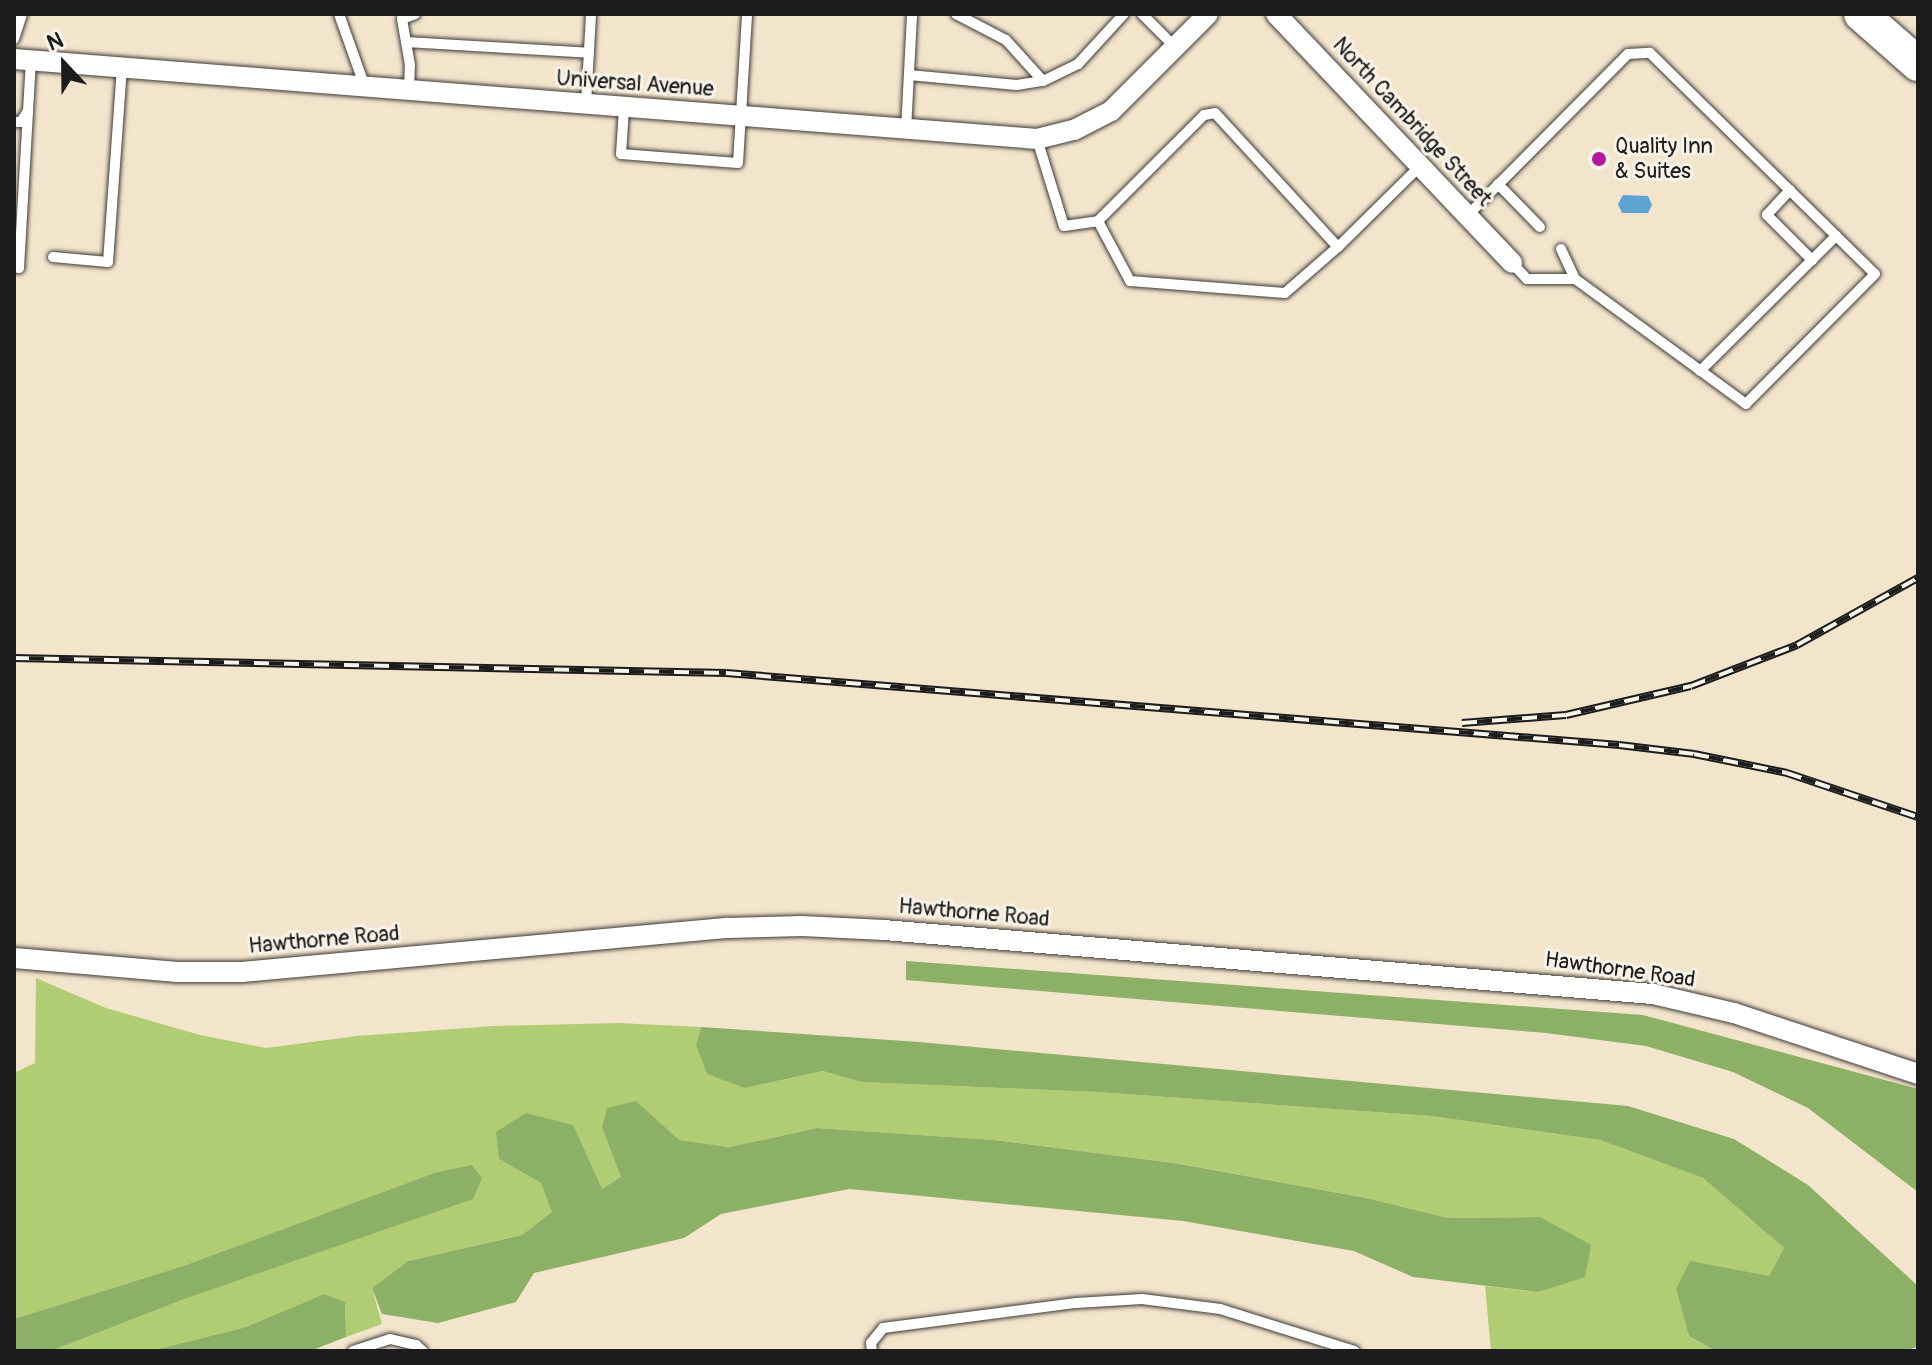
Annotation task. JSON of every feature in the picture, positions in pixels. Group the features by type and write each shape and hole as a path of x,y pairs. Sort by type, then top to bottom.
{"highway":[{"path":"1861,14 1918,64"}],"street":[{"name":"Universal Avenue","path":"22,60 1037,139 1074,130 1111,111 1208,14"},
{"name":"North Cambridge Street","path":"1276,14 1512,263"},
{"name":"Hawthorne Road","path":"14,958 177,972 242,972 728,928 802,926 884,930 1653,994 1734,1013 1918,1074"}],"lane":[{"path":"14,39 22,14"},
{"path":"339,14 365,87"},
{"path":"409,90 401,16 415,14"},
{"path":"586,104 591,14"},
{"path":"624,108 621,154 738,163 747,14"},
{"path":"906,130 912,14"},
{"path":"956,14 1006,40 1043,81"},
{"path":"909,75 1017,85 1043,81 1078,64 1124,14"},
{"path":"1142,14 1175,47"},
{"path":"406,42 589,53"},
{"path":"1467,216 1628,54 1650,53 1875,274 1746,404 1575,279 1561,249"},
{"path":"14,267 19,268 28,111 22,60"},
{"path":"53,257 108,262 122,67"},
{"path":"14,122 21,122 28,111"},
{"path":"1037,139 1064,226 1098,221 1204,115 1215,113 1338,247"},
{"path":"1098,221 1130,281 1285,293 1338,247 1420,166"},
{"path":"1498,184 1540,227"},
{"path":"1790,190 1767,215 1812,260"},
{"path":"1700,371 1836,236"},
{"path":"1512,263 1527,279 1575,279"},
{"path":"872,1351 871,1343 883,1328 1076,1303 1142,1299 1220,1309 1355,1351"},
{"path":"353,1351 390,1339 416,1345 423,1351"}],"green space":[{"path":"906,961 1643,1015 1918,1089 1918,1192 1808,1108 1733,1072 1646,1046 1546,1033 906,980"},
{"path":"36,978 106,1008 200,1035 266,1048 357,1036 494,1026 619,1023 701,1027 696,1045 745,1088 823,1071 861,1082 1097,1092 1431,1116 1600,1140 1703,1178 1784,1248 1769,1276 1676,1289 1689,1336 1716,1351 1491,1351 1485,1286 1538,1292 1540,1217 1448,1218 1366,1198 1174,1163 994,1140 817,1128 729,1147 678,1140 635,1102 602,1128 621,1177 602,1189 499,1159 541,1183 553,1212 522,1235 408,1261 372,1288 382,1324 346,1337 345,1303 324,1294 246,1327 150,1351 51,1351 187,1298 434,1173 183,1266 14,1319 14,1073 35,1063"},
{"path":"701,1027 919,1042 1628,1106 1734,1139 1808,1185 1918,1286 1918,1347 1903,1351 1716,1351 1689,1336 1676,1289 1690,1261 1769,1276 1784,1248 1703,1178 1600,1140 1431,1116 1097,1092 861,1082 823,1071 745,1088 707,1074 696,1045"},
{"path":"636,1101 679,1140 729,1147 817,1128 994,1140 1174,1163 1366,1198 1448,1218 1540,1217 1591,1245 1585,1277 1538,1292 1413,1277 1354,1251 1183,1221 849,1189 721,1214 684,1238 534,1273 516,1302 438,1323 382,1314 372,1288 408,1261 522,1235 552,1212 541,1183 499,1159 496,1132 526,1113 573,1125 602,1189 621,1177 602,1128 607,1108"},
{"path":"472,1165 482,1178 473,1199 187,1298 51,1351 14,1351 14,1319 183,1266 434,1173"},
{"path":"324,1294 345,1302 346,1337 310,1351 150,1351 246,1327"}],"water":[{"path":"1623,195 1648,196 1652,205 1648,213 1622,213 1618,204"}],"railway":[{"path":"1462,723 1566,715 1691,686 1797,645 1918,578"},
{"path":"14,658 726,673 1619,745 1694,754 1787,773 1918,817"}],"place":[{"name":"Quality Inn & Suites","path":"1599,159"}]}
